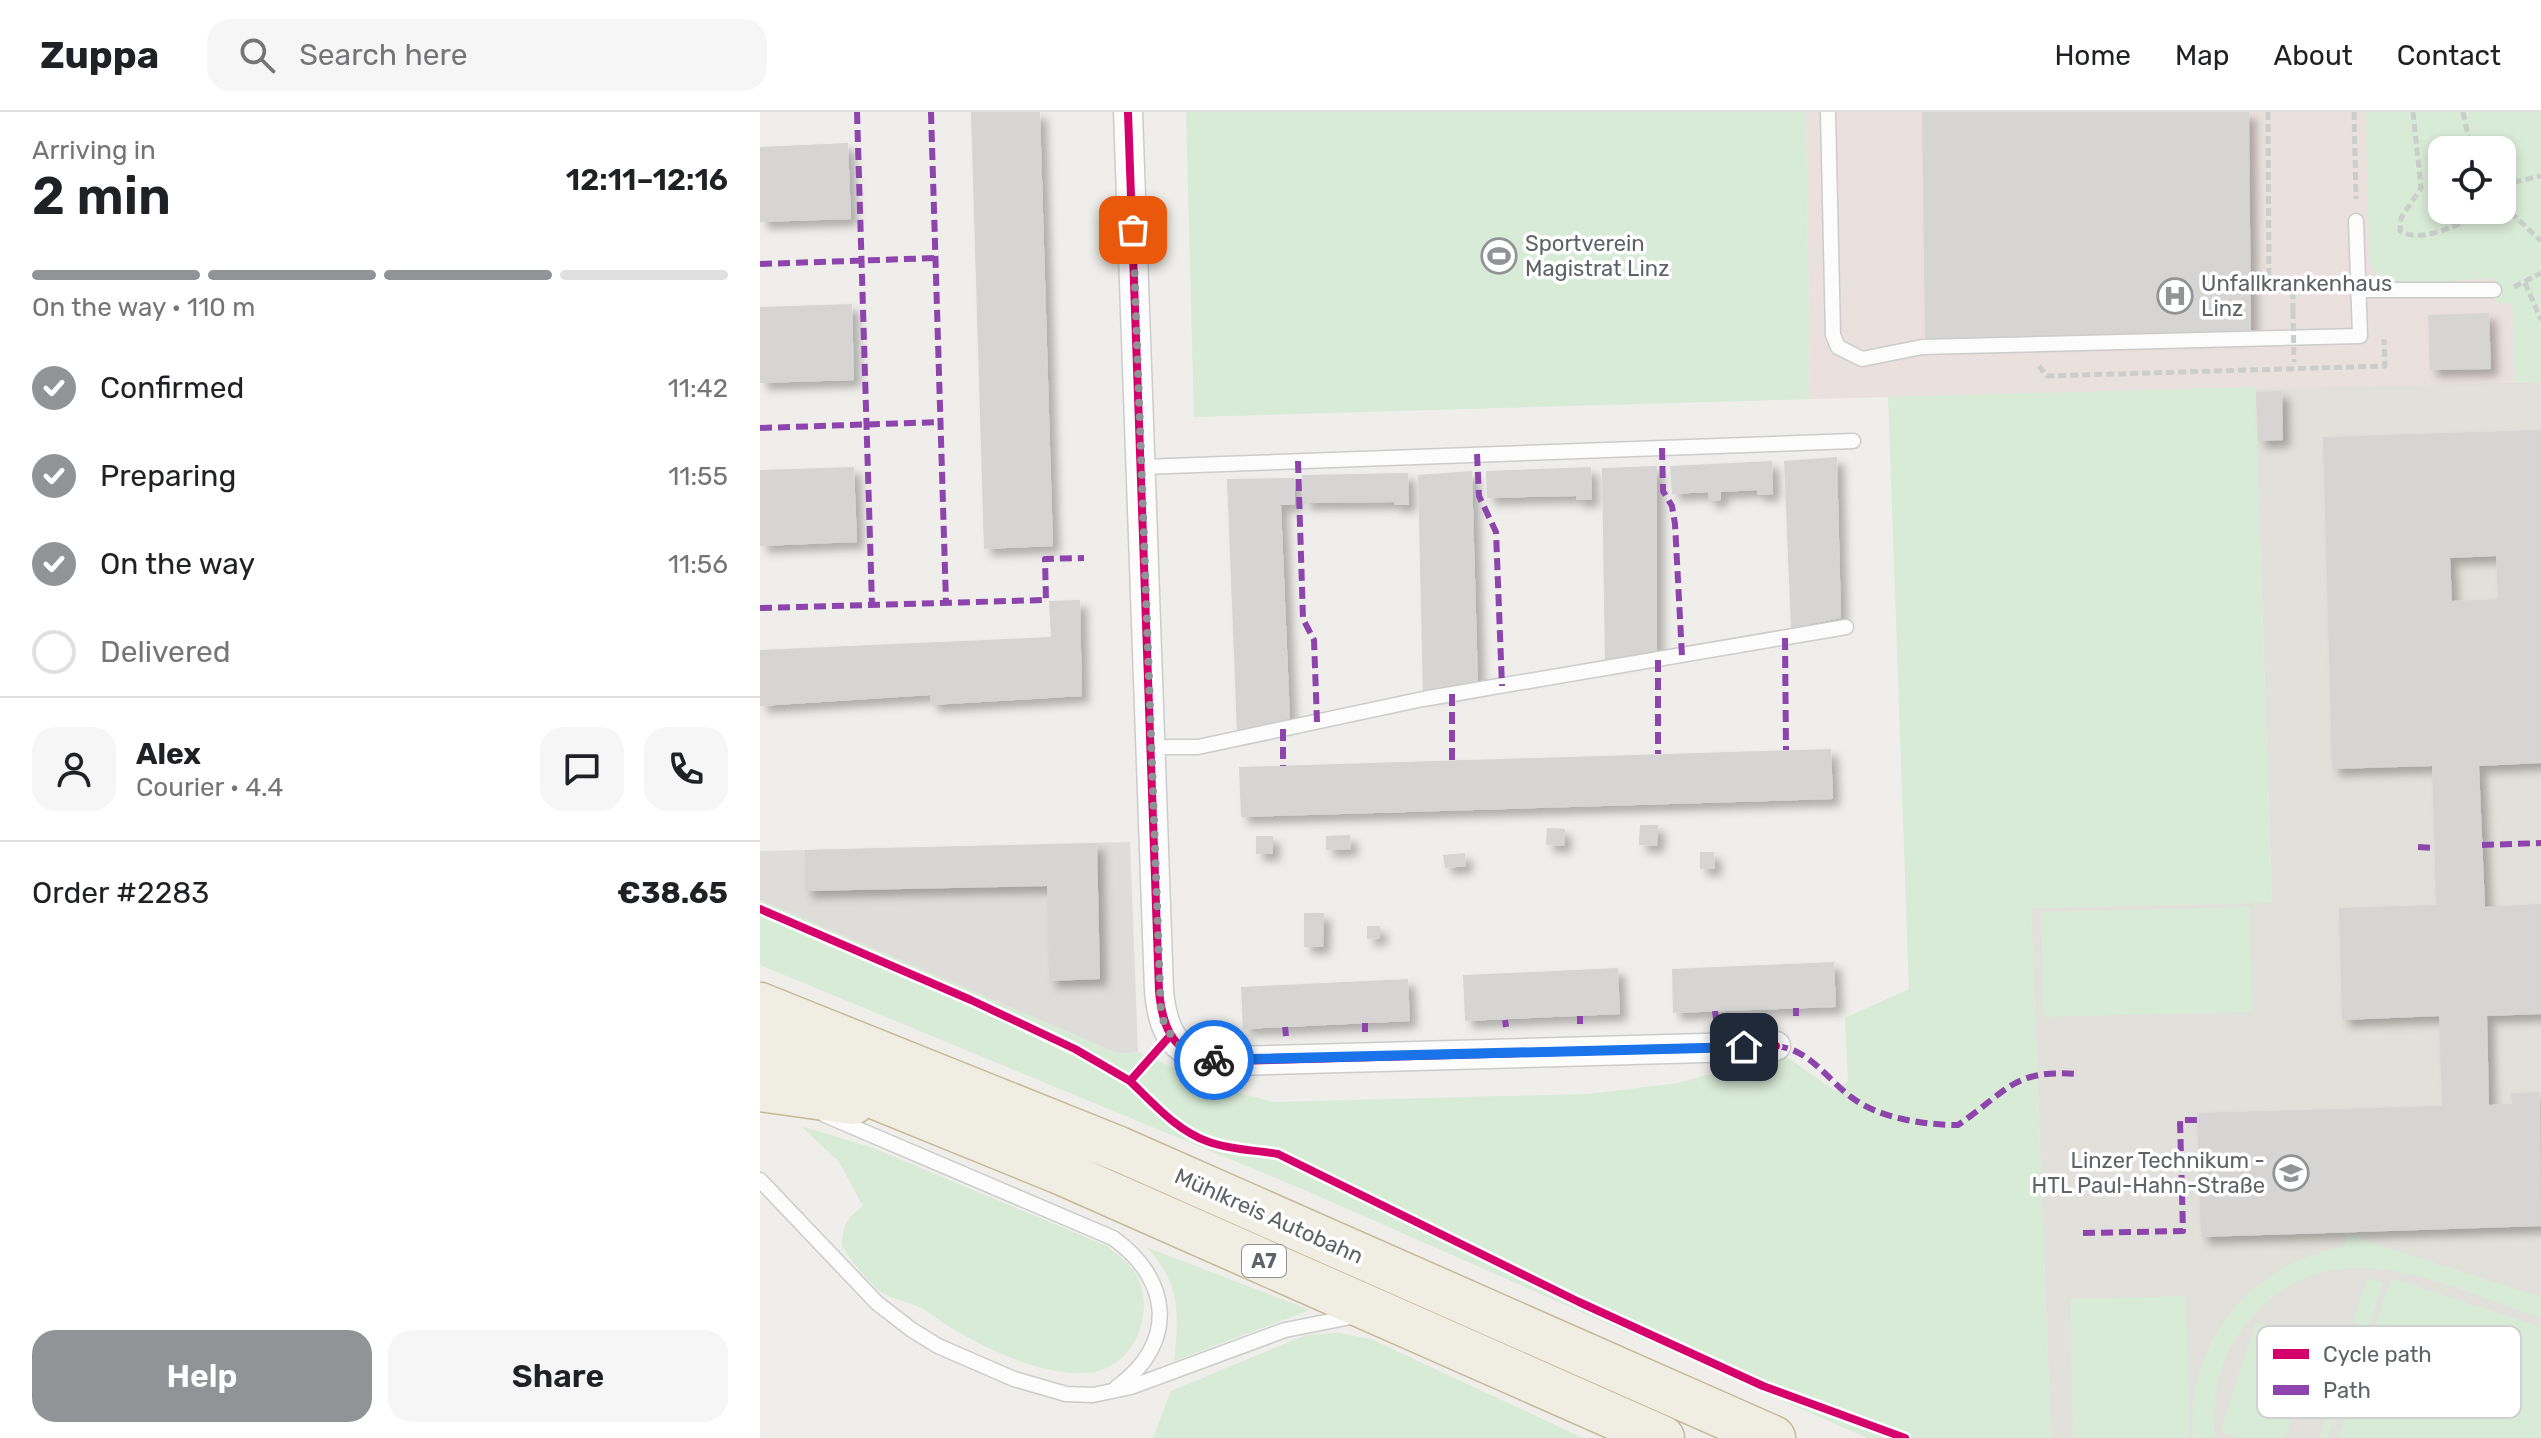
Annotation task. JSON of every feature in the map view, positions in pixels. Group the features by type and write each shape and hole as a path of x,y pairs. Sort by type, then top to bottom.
{"highway":[{"name":"Mühlkreis Autobahn","path":"760,1005 1119,1149 1773,1438"},
{"name":"Mühlkreis Autobahn","path":"760,1050 903,1107 1662,1438"},
{"path":"768,1092 903,1107"}],"street":[{"path":"1128,112 1161,1015 1169,1037 1185,1051 1207,1060 1233,1061 1776,1046"}],"lane":[{"path":"1828,112 1833,335 1838,347 1862,359 1922,347 2360,336 2356,221"},
{"path":"2359,290 2494,290"},
{"path":"1142,467 1853,441"},
{"path":"1151,747 1198,747 1423,699 1846,627"},
{"path":"768,1092 1113,1238 1133,1252 1144,1264 1157,1292 1159,1325 1155,1342 1139,1367 1112,1391"},
{"path":"760,1180 877,1303 938,1346 1014,1379 1066,1394 1093,1395 1157,1380 1314,1321 1385,1315"}],"path":[{"path":"2268,112 2269,284 2293,283 2294,366"},
{"path":"2354,112 2356,221"},
{"path":"2413,112 2421,188 2401,218 2402,234 2428,233 2451,224"},
{"path":"2463,112 2468,136"},
{"path":"2516,182 2541,176"},
{"path":"2516,217 2541,241"},
{"path":"2525,283 2541,320"},
{"path":"2022,343 2047,376 2294,366 2385,366"}],"shaded area":[{"name":"Unfallkrankenhaus Linz","path":"1806,112 2541,112 2541,382 1810,399"},
{"name":"Linzer Technikum - HTL Paul-Hahn-Straße","path":"2541,382 2541,1438 2051,1438 2031,908 2272,902 2255,387"},
{"path":"1130,842 1138,1052 1119,1054 760,900 760,851"}],"green space":[{"name":"Sportverein Magistrat Linz","path":"1186,112 1806,112 1810,399 1194,417"},
{"path":"2366,112 2541,112 2541,382 2515,382 2512,303 2495,303 2494,278 2399,281 2386,279 2373,269 2369,258"},
{"path":"2255,387 2272,903 2031,908 2051,1438 1867,1438 1307,1191 760,965 760,900 1119,1054 1138,1052 1219,1088 1274,1102 1589,1094 1678,1083 1759,1060 1787,1057 1835,1091 1848,1081 1845,1018 1909,989 1888,397"},
{"path":"2250,907 2252,1012 2043,1017 2041,912"},
{"path":"801,1126 873,1148 1107,1246 1134,1271 1141,1286 1144,1303 1142,1320 1129,1350 1103,1370 1069,1373 1051,1370 1000,1353 953,1329 922,1308 882,1292 862,1274 842,1246 846,1223 863,1206 839,1162"},
{"path":"2348,1235 2541,1297 2541,1318 2425,1278 2387,1270 2350,1268 2314,1275 2279,1292 2247,1323 2230,1349 2219,1377 2215,1438 2193,1438 2193,1403 2200,1371 2213,1340 2230,1313 2253,1289 2280,1270 2310,1256 2343,1247"},
{"path":"1146,1247 1310,1310 1174,1361 1177,1314 1172,1286"},
{"path":"2367,1278 2383,1283 2369,1326 2356,1326 2357,1323 2353,1322"},
{"path":"2391,1278 2541,1327 2541,1438 2338,1438 2345,1418 2521,1418 2521,1326 2375,1326"},
{"path":"2186,1296 2190,1438 2073,1438 2070,1299"},
{"path":"2256,1322 2268,1326 2257,1326 2257,1418 2292,1418 2285,1438 2238,1438 2220,1432"},
{"path":"1339,1333 1371,1339 1583,1438 1153,1438 1171,1391 1306,1335"},
{"path":"2326,1418 2334,1418 2328,1438 2320,1438"}],"building":[{"path":"971,112 1040,112 1053,546 984,549"},
{"path":"1922,112 2249,112 2251,334 1925,339"},
{"path":"848,143 851,219 760,222 760,147"},
{"path":"852,304 854,380 760,383 760,307"},
{"path":"2489,313 2491,369 2430,370 2428,315"},
{"path":"2282,391 2283,440 2258,441 2256,392"},
{"path":"2541,430 2541,763 2479,766 2485,907 2541,904 2541,1014 2487,1016 2489,1105 2512,1104 2511,1093 2540,1092 2541,1226 2201,1237 2197,1113 2442,1106 2439,1016 2342,1020 2339,908 2436,905 2432,766 2332,769 2323,437","holes":["2496,556 2498,599 2452,601 2450,558"]},
{"path":"1837,457 1841,618 1791,628 1784,461"},
{"path":"1772,461 1773,494 1757,495 1757,490 1721,492 1721,500 1708,501 1708,492 1672,494 1670,466"},
{"path":"1657,466 1657,651 1605,663 1602,468"},
{"path":"854,467 857,542 760,546 760,470"},
{"path":"1591,467 1592,500 1576,500 1576,496 1487,498 1486,471"},
{"path":"1472,471 1478,684 1423,695 1418,475"},
{"path":"1408,473 1409,505 1394,505 1394,502 1303,503 1302,475"},
{"path":"1295,478 1295,505 1281,505 1290,720 1237,732 1227,479"},
{"path":"1080,600 1082,696 931,705 930,695 760,706 760,650 1051,637 1049,601"},
{"path":"1831,749 1833,799 1241,817 1239,767"},
{"path":"1640,825 1658,825 1657,846 1639,845"},
{"path":"1547,828 1565,829 1564,846 1546,845"},
{"path":"1350,835 1351,849 1326,850 1326,836"},
{"path":"1256,836 1273,836 1273,854 1256,854"},
{"path":"1097,843 1100,979 1049,981 1047,886 805,891 805,850"},
{"path":"1700,852 1714,852 1715,869 1700,869"},
{"path":"1465,853 1466,866 1445,868 1443,855"},
{"path":"1304,913 1324,913 1323,947 1304,947"},
{"path":"1367,926 1380,926 1380,938 1367,939"},
{"path":"1834,962 1836,1007 1673,1013 1672,969"},
{"path":"1618,968 1620,1014 1465,1021 1463,975"},
{"path":"1408,979 1410,1021 1243,1029 1241,987"}],"marked path":[{"path":"857,112 872,605"},
{"path":"931,112 946,603"},
{"path":"760,264 936,258"},
{"path":"760,428 941,422"},
{"path":"1662,448 1663,491 1672,506 1675,524 1682,656"},
{"path":"1477,454 1479,496 1496,532 1502,686"},
{"path":"1298,461 1303,619 1314,640 1317,722"},
{"path":"760,608 1046,600 1045,559 1084,558"},
{"path":"1785,638 1786,750"},
{"path":"1658,660 1658,754"},
{"path":"1452,694 1452,761"},
{"path":"1283,729 1283,766"},
{"path":"2482,845 2541,843"},
{"path":"2418,847 2434,848"},
{"path":"1796,1008 1796,1016"},
{"path":"1715,1011 1716,1019"},
{"path":"1580,1016 1580,1024"},
{"path":"1505,1020 1506,1027"},
{"path":"1365,1023 1365,1032"},
{"path":"1285,1027 1286,1036"},
{"path":"1776,1046 1808,1058 1862,1104 1888,1115 1930,1124 1958,1125 2024,1079 2057,1073 2079,1074"},
{"path":"2083,1233 2183,1231 2180,1120 2198,1120"}],"cycle path":[{"path":"1128,112 1159,991 1161,1009 1171,1035 1188,1051 1233,1061 1776,1046"},
{"path":"760,909 971,1000 1075,1049 1130,1081"},
{"path":"1169,1037 1130,1081 1166,1116 1197,1137 1226,1147 1278,1154 1579,1302 1763,1386 1905,1438"}],"way so far":[{"path":"1133,230 1161,1015 1169,1037 1185,1051 1214,1060"}],"place":[{"name":"Sportverein Magistrat Linz","path":"1499,256"},
{"name":"Unfallkrankenhaus Linz","path":"2175,296"},
{"name":"Linzer Technikum - HTL Paul-Hahn-Straße","path":"2291,1173"}],"route":[{"path":"1214,1060 1744,1047"}]}
